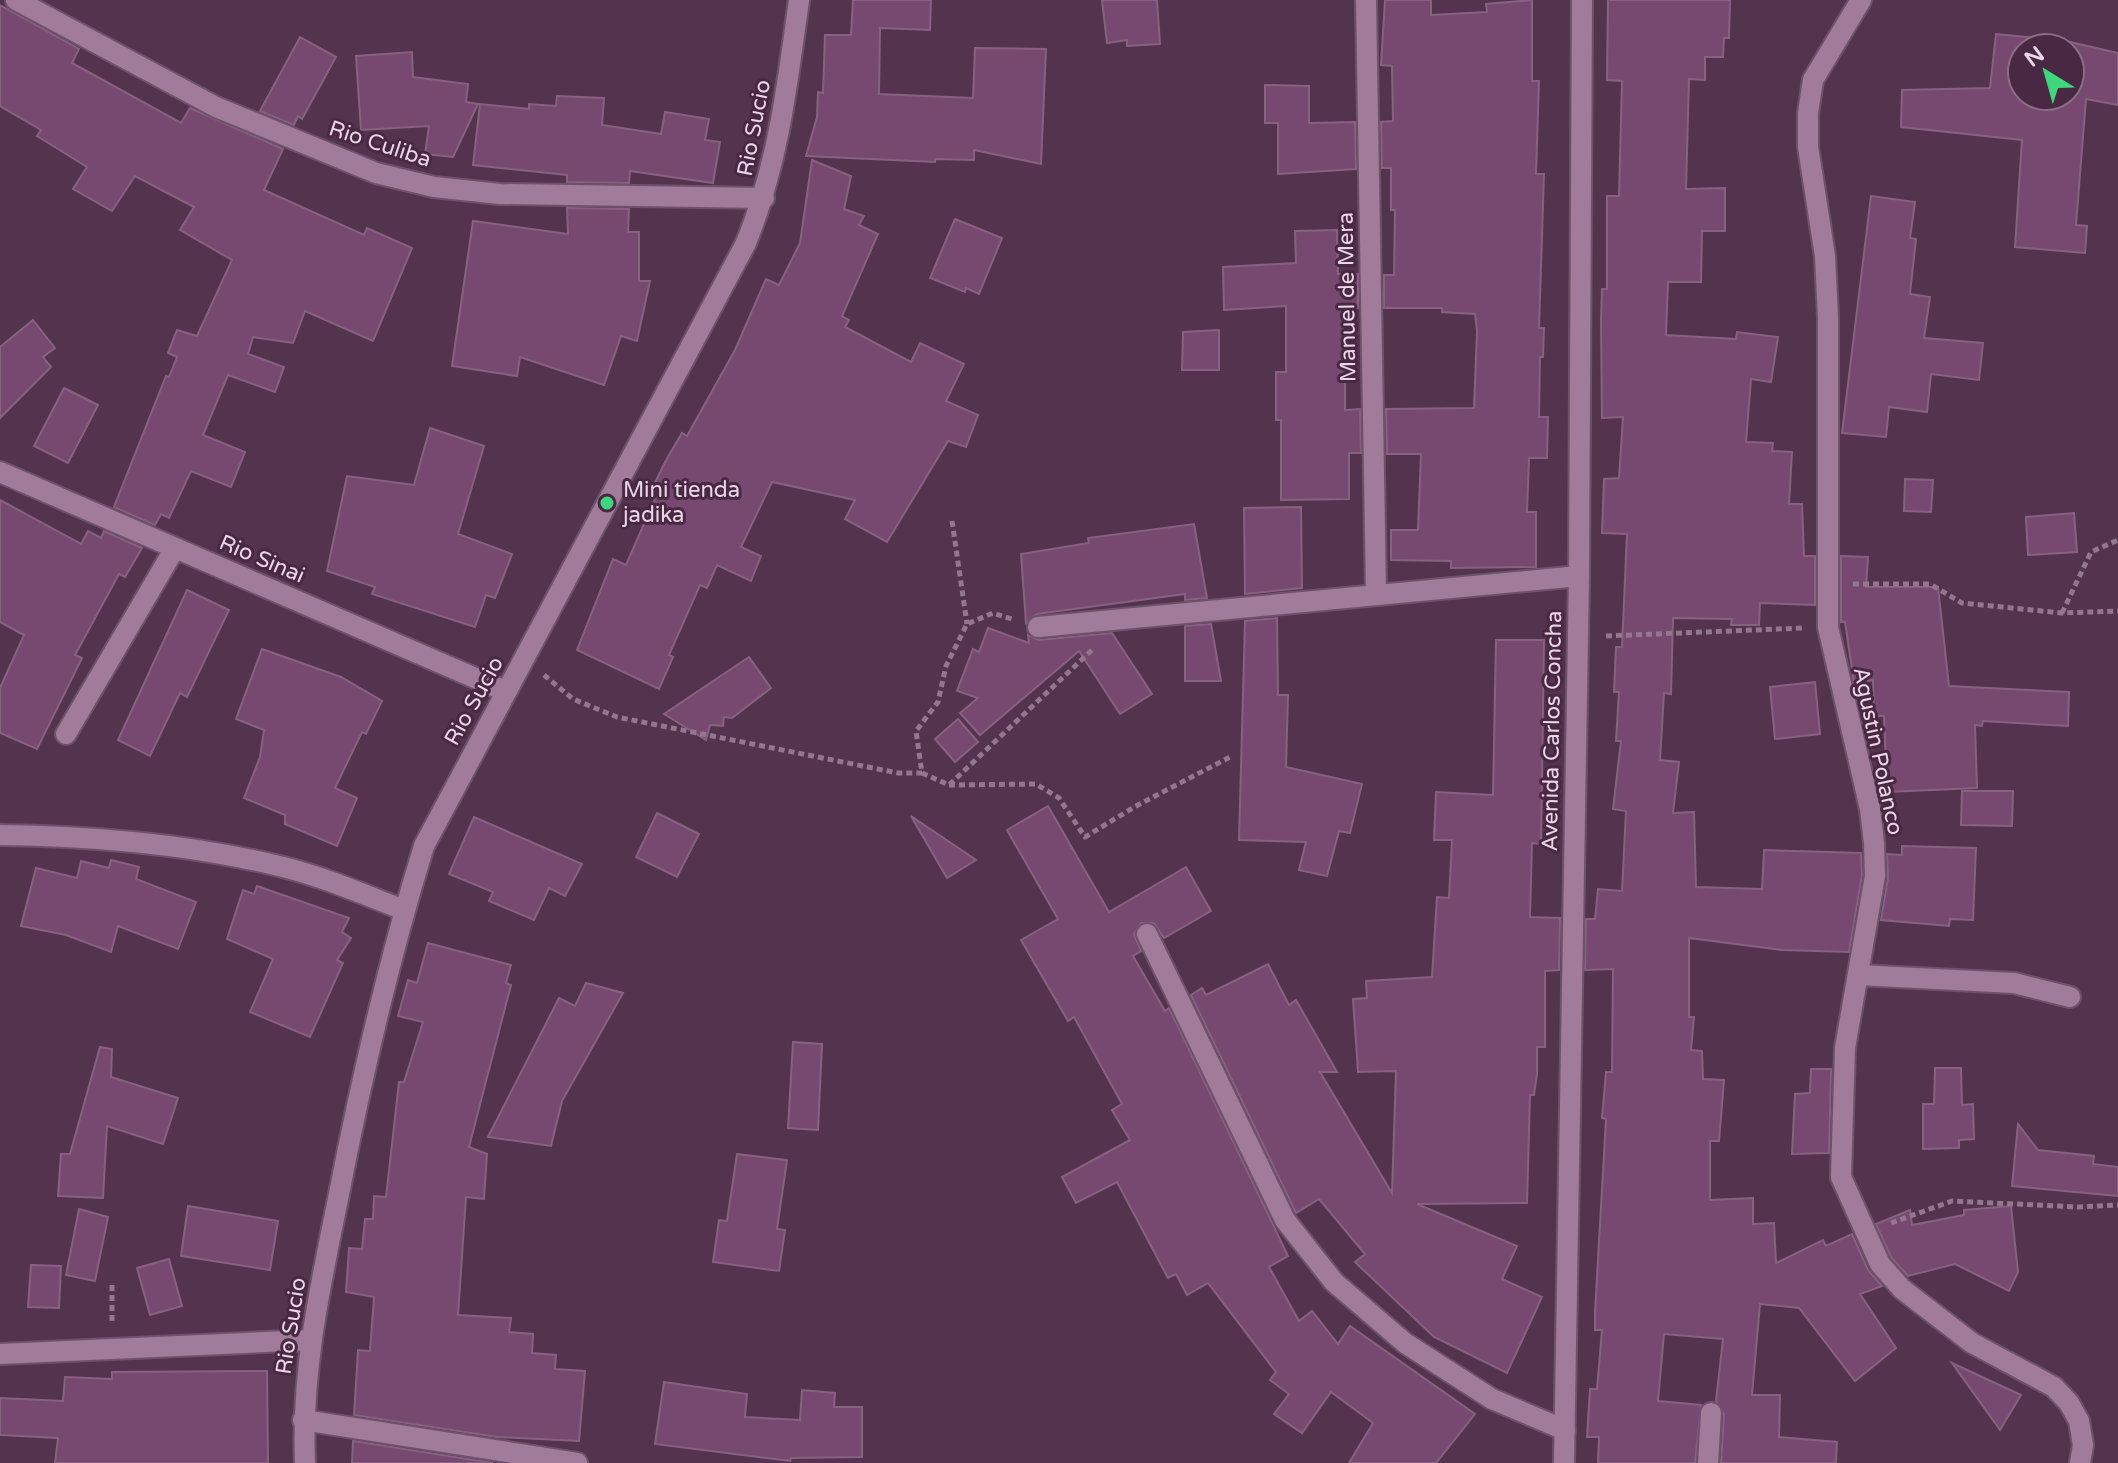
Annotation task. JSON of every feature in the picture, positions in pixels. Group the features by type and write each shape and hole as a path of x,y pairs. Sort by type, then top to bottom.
{"street":[{"name":"Rio Culiba","path":"16,0 216,107 376,173 434,187 500,194 764,198"},
{"name":"Rio Sucio","path":"305,1463 303,1420 310,1340 359,1093 404,910 424,846 746,243 764,198 778,147 799,0"},
{"name":"Manuel de Mera","path":"1366,0 1376,593"},
{"name":"Avenida Carlos Concha","path":"1564,1463 1579,576 1582,0"},
{"name":"Agustin Polanco","path":"1861,0 1813,80 1808,113 1808,147 1825,256 1828,318 1828,627 1870,809 1874,843 1875,876 1845,1048 1841,1177 1880,1264 1902,1289 1972,1343 2054,1387 2069,1403 2079,1421 2083,1445 2080,1463"},
{"name":"Rio Sinai","path":"0,472 505,691"},
{"path":"66,734 175,548"},
{"path":"1038,627 1579,576"},
{"path":"0,835 80,836 186,846 287,868 404,910"},
{"path":"1147,934 1285,1220 1334,1282 1405,1343 1492,1399 1565,1430"},
{"path":"1858,975 2014,983 2070,997"},
{"path":"0,1354 310,1340"},
{"path":"1708,1463 1711,1413"},
{"path":"303,1420 577,1463"}],"path":[{"path":"922,773 916,731 938,702 946,666 967,624 952,521"},
{"path":"2062,613 2091,552 2118,540"},
{"path":"1826,585 1930,584 1962,603 2062,613 2118,611"},
{"path":"967,624 993,613 1038,627"},
{"path":"949,785 1127,618"},
{"path":"1577,637 1828,627"},
{"path":"525,659 573,699 617,717 898,773 922,773 949,785 1036,784 1059,798 1085,837 1136,806 1230,757"},
{"path":"1865,1235 1913,1212 1952,1201 2079,1207 2118,1205"},
{"path":"112,1283 109,1317 130,1348"}],"building":[{"path":"853,0 931,0 930,30 880,28 879,94 973,98 975,48 1046,49 1041,164 974,150 974,160 935,159 935,162 806,156 817,117 818,92 823,93 825,35 851,35"},
{"path":"1102,0 1157,0 1160,44 1127,46 1127,40 1107,43"},
{"path":"1385,0 1431,0 1431,15 1487,12 1486,4 1532,0 1532,81 1539,81 1536,174 1544,174 1539,328 1544,328 1539,417 1548,417 1547,458 1529,458 1527,512 1536,512 1536,567 1451,568 1451,561 1391,560 1391,530 1418,530 1421,454 1387,454 1386,409 1474,408 1477,331 1475,314 1442,312 1442,308 1384,308 1384,275 1394,275 1395,210 1391,210 1391,168 1382,168 1381,122 1393,121 1392,66 1381,65"},
{"path":"1608,0 1730,0 1729,38 1724,38 1723,57 1705,57 1705,80 1689,79 1686,189 1725,188 1725,231 1702,231 1701,282 1668,282 1666,335 1736,339 1737,332 1778,337 1771,382 1751,379 1746,442 1773,443 1772,451 1792,452 1789,504 1802,504 1804,556 1815,556 1815,605 1760,603 1759,625 1731,625 1732,619 1673,618 1671,694 1664,693 1660,760 1679,762 1673,813 1694,812 1696,887 1762,889 1764,850 1861,853 1862,875 1849,952 1782,950 1689,938 1689,1017 1694,1017 1691,1050 1702,1051 1703,1079 1724,1080 1719,1141 1710,1141 1710,1200 1753,1198 1753,1224 1774,1223 1776,1263 1823,1240 1826,1246 1852,1234 1868,1270 1882,1286 1860,1294 1896,1348 1855,1381 1799,1308 1760,1304 1752,1395 1780,1395 1779,1437 1837,1442 1836,1463 1721,1463 1724,1414 1716,1401 1723,1339 1664,1334 1658,1401 1701,1405 1695,1463 1598,1463 1599,1437 1587,1437 1590,1389 1597,1389 1602,1330 1595,1330 1595,1312 1606,1119 1602,1118 1606,1072 1612,1072 1613,969 1585,970 1586,919 1595,919 1598,889 1622,891 1626,811 1613,809 1621,741 1616,741 1619,692 1614,692 1616,647 1622,647 1627,534 1602,533 1604,479 1619,478 1623,417 1602,418 1601,321 1602,289 1607,289 1607,196 1619,196 1622,81 1607,80"},
{"path":"0,5 79,49 72,63 181,123 190,108 283,149 264,190 364,235 367,228 412,248 373,341 305,311 293,343 253,337 248,354 284,367 275,392 228,375 203,435 245,452 231,487 191,471 169,518 161,514 155,525 114,507 166,376 169,377 177,357 168,353 177,330 197,336 232,260 180,230 194,207 135,176 112,211 73,189 87,167 37,136 41,130 0,106"},
{"path":"1996,34 2006,35 2006,112 2085,112 2076,225 2087,226 2085,253 2015,247 2022,140 1901,127 1902,90 1990,88"},
{"path":"300,37 336,57 302,119 298,116 294,125 260,111"},
{"path":"2086,46 2118,53 2118,105 2086,99"},
{"path":"412,52 413,77 468,84 466,102 478,104 453,157 425,154 429,126 361,130 356,56"},
{"path":"1265,85 1309,86 1309,123 1355,122 1356,169 1278,174 1278,123 1265,123"},
{"path":"557,96 604,98 602,125 661,134 665,112 709,119 705,140 720,142 713,183 630,171 629,183 567,182 567,175 473,165 480,104 529,109 529,104 556,106"},
{"path":"812,160 851,176 844,209 864,216 859,225 878,234 842,316 849,320 845,327 911,362 920,343 964,364 946,401 978,415 966,447 948,441 887,542 845,519 855,500 772,482 741,547 761,556 751,581 717,565 707,588 700,585 669,655 673,657 659,689 577,650 613,559 626,565 658,492 652,489 665,462 682,433 687,436 735,350 766,279 779,285 800,243"},
{"path":"1871,196 1915,202 1910,238 1916,239 1910,294 1930,297 1924,338 1983,343 1979,380 1931,374 1927,412 1889,407 1886,437 1842,433"},
{"path":"567,208 629,209 628,232 639,232 639,281 650,281 637,341 621,336 604,385 520,357 517,376 452,366 473,221 568,234"},
{"path":"955,219 1002,238 979,294 966,288 965,292 930,278"},
{"path":"1337,230 1338,274 1358,274 1358,308 1345,308 1345,410 1360,409 1361,453 1349,453 1349,499 1281,500 1281,420 1276,420 1276,372 1286,372 1286,306 1224,310 1223,267 1296,263 1295,231"},
{"path":"33,320 55,348 43,357 51,367 0,418 0,347"},
{"path":"1219,330 1219,370 1182,370 1183,332"},
{"path":"64,388 98,405 68,463 34,446"},
{"path":"430,428 484,446 458,534 512,554 495,598 486,595 475,627 372,594 375,587 327,571 347,476 414,485"},
{"path":"1905,479 1933,480 1931,512 1904,511"},
{"path":"0,500 81,544 88,531 101,538 104,531 142,548 125,577 119,574 75,655 82,658 37,749 0,733 0,688 24,635 0,622"},
{"path":"1301,507 1302,588 1245,594 1244,508"},
{"path":"2074,513 2077,552 2028,555 2026,517"},
{"path":"1194,524 1207,598 1185,600 1185,594 1037,614 1026,623 1021,554 1089,543 1088,538"},
{"path":"1841,556 1868,557 1866,587 1938,587 1949,686 2069,692 2068,726 1983,721 1982,726 1975,725 1977,788 1887,792 1884,716 1874,716 1873,680 1854,683 1845,622 1841,622"},
{"path":"187,590 229,610 187,697 180,693 150,756 118,740"},
{"path":"1277,618 1278,695 1288,695 1286,767 1362,784 1350,833 1339,831 1327,876 1299,870 1306,842 1239,840 1245,621"},
{"path":"1211,624 1221,681 1185,681 1185,626"},
{"path":"988,628 1029,643 1028,635 1039,640 1112,633 1152,694 1120,714 1079,651 980,735 960,713 978,698 957,691 973,649 979,652"},
{"path":"1496,640 1544,640 1541,844 1532,843 1530,917 1560,918 1559,970 1545,971 1545,1047 1537,1047 1534,1095 1530,1095 1527,1203 1417,1204 1517,1246 1502,1279 1542,1297 1507,1373 1434,1337 1355,1262 1365,1254 1319,1199 1296,1213 1191,995 1202,988 1206,995 1268,964 1289,1005 1296,1000 1337,1072 1320,1072 1392,1193 1396,1071 1358,1072 1353,999 1367,998 1366,981 1432,977 1437,897 1449,898 1452,840 1434,840 1436,792 1493,795"},
{"path":"262,649 341,677 382,701 366,734 362,732 335,788 357,798 337,846 285,824 285,815 244,798 260,757 264,730 236,719"},
{"path":"749,657 771,688 732,718 724,717 723,726 710,725 706,740 664,714"},
{"path":"1815,682 1820,734 1775,739 1770,687"},
{"path":"958,719 978,742 955,762 935,739"},
{"path":"1962,791 2013,791 2012,826 1961,825"},
{"path":"1048,806 1109,912 1186,867 1211,911 1164,938 1154,923 1141,923 1134,934 1141,951 1133,956 1165,1011 1169,1008 1288,1256 1269,1267 1299,1321 1312,1311 1338,1344 1350,1326 1475,1414 1436,1463 1349,1463 1373,1423 1331,1392 1302,1433 1274,1414 1289,1394 1270,1380 1276,1372 1208,1283 1187,1295 1176,1274 1168,1278 1117,1182 1076,1203 1062,1177 1130,1140 1112,1110 1122,1104 1074,1017 1068,1021 1021,940 1058,919 1007,830"},
{"path":"657,813 699,834 677,877 636,857"},
{"path":"911,816 976,860 947,878"},
{"path":"474,817 582,864 565,896 549,888 534,920 489,901 493,892 449,874"},
{"path":"1902,846 1976,848 1973,920 1950,919 1949,926 1881,920 1888,878 1887,854 1902,855"},
{"path":"111,860 139,867 136,879 196,902 178,949 118,926 111,952 66,935 21,926 36,868 77,878 81,861 109,868"},
{"path":"257,886 349,918 342,932 351,938 337,960 343,963 310,1037 250,1012 273,959 227,939 243,890 254,894"},
{"path":"428,943 511,965 506,983 511,985 469,1147 487,1154 484,1199 466,1197 458,1315 511,1318 509,1332 533,1334 532,1353 556,1355 555,1369 585,1371 579,1441 497,1437 354,1415 358,1350 370,1351 374,1297 346,1292 349,1248 362,1249 365,1219 373,1219 374,1196 386,1197 399,1082 404,1082 423,1022 398,1016 408,980 417,983"},
{"path":"586,983 623,993 562,1101 551,1146 488,1137 559,998 575,1006"},
{"path":"793,1042 822,1044 818,1130 788,1128"},
{"path":"100,1047 112,1049 111,1077 178,1098 163,1144 107,1126 103,1198 58,1196 61,1154 70,1154"},
{"path":"1935,1068 1961,1068 1962,1105 1973,1104 1974,1139 1959,1140 1959,1148 1923,1149 1923,1104 1934,1104"},
{"path":"1811,1069 1831,1069 1829,1153 1792,1154 1795,1094 1810,1093"},
{"path":"2018,1124 2038,1150 2094,1156 2093,1164 2118,1167 2118,1196 2012,1186"},
{"path":"737,1154 787,1160 777,1229 785,1230 779,1271 713,1262 719,1220 727,1221"},
{"path":"188,1206 278,1221 270,1270 181,1256"},
{"path":"2011,1206 2018,1272 2009,1291 1955,1264 1908,1276 1891,1257 1876,1224 1910,1210 1912,1225 1964,1215 1964,1210"},
{"path":"79,1209 108,1217 95,1281 66,1275"},
{"path":"169,1259 182,1306 150,1315 137,1268"},
{"path":"31,1265 61,1266 59,1308 28,1307"},
{"path":"1952,1363 2021,1395 2000,1430"},
{"path":"267,1371 268,1463 55,1463 58,1438 0,1435 0,1398 63,1401 65,1377 112,1379 112,1372"},
{"path":"664,1382 747,1394 745,1417 800,1420 802,1390 835,1393 834,1407 862,1407 862,1457 791,1458 790,1461 655,1444"},
{"path":"353,1441 493,1463 352,1463"}],"place":[{"name":"Mini tienda jadika","path":"607,503"}]}
